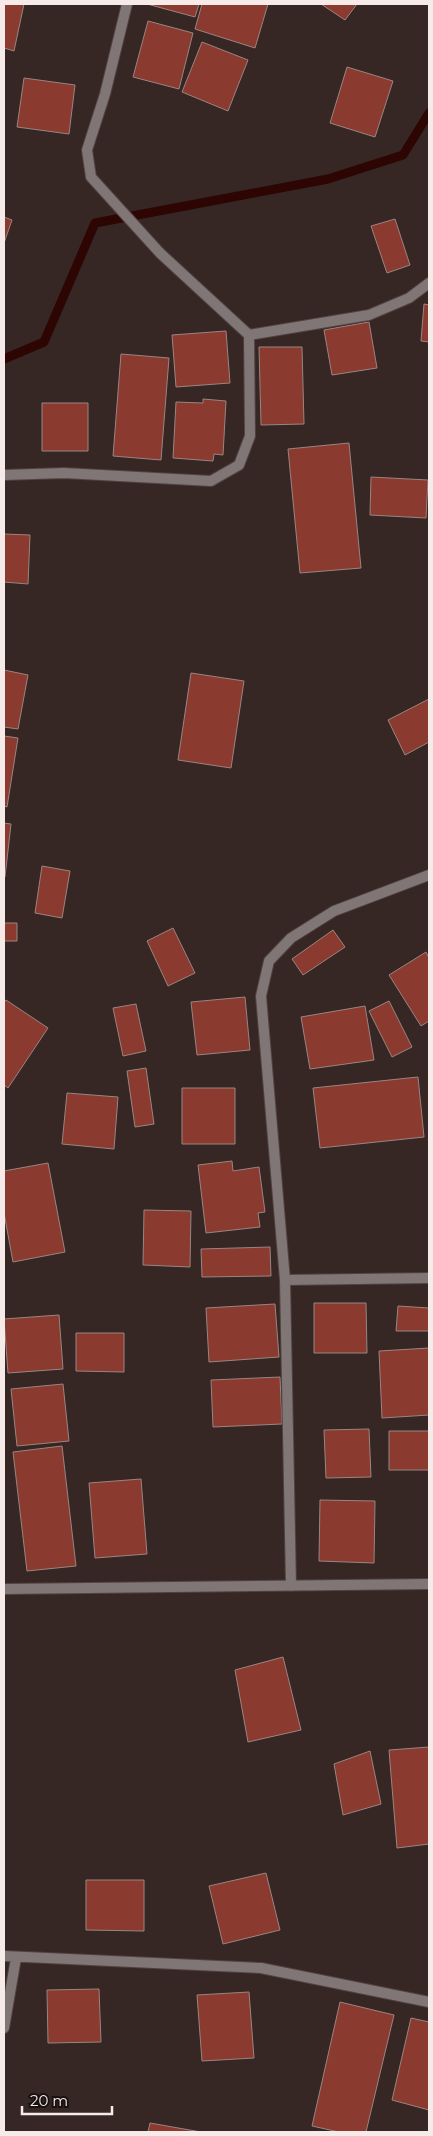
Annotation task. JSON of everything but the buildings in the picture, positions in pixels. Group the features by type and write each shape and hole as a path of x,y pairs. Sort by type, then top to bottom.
{"street":[{"path":"4,475 64,473 211,481 239,465 250,436 249,334 160,253 91,177 87,150 105,94 127,4"},
{"path":"249,334 369,315 409,298 429,283"},
{"path":"291,1586 285,1280 261,996 269,962 291,938 334,911 429,875"},
{"path":"285,1280 429,1278"},
{"path":"4,1589 429,1584"},
{"path":"4,1956 261,1968 429,2002"},
{"path":"4,2028 16,1958"}],"waterway":[{"path":"4,359 44,342 95,223 328,179 403,155 429,113"}]}
